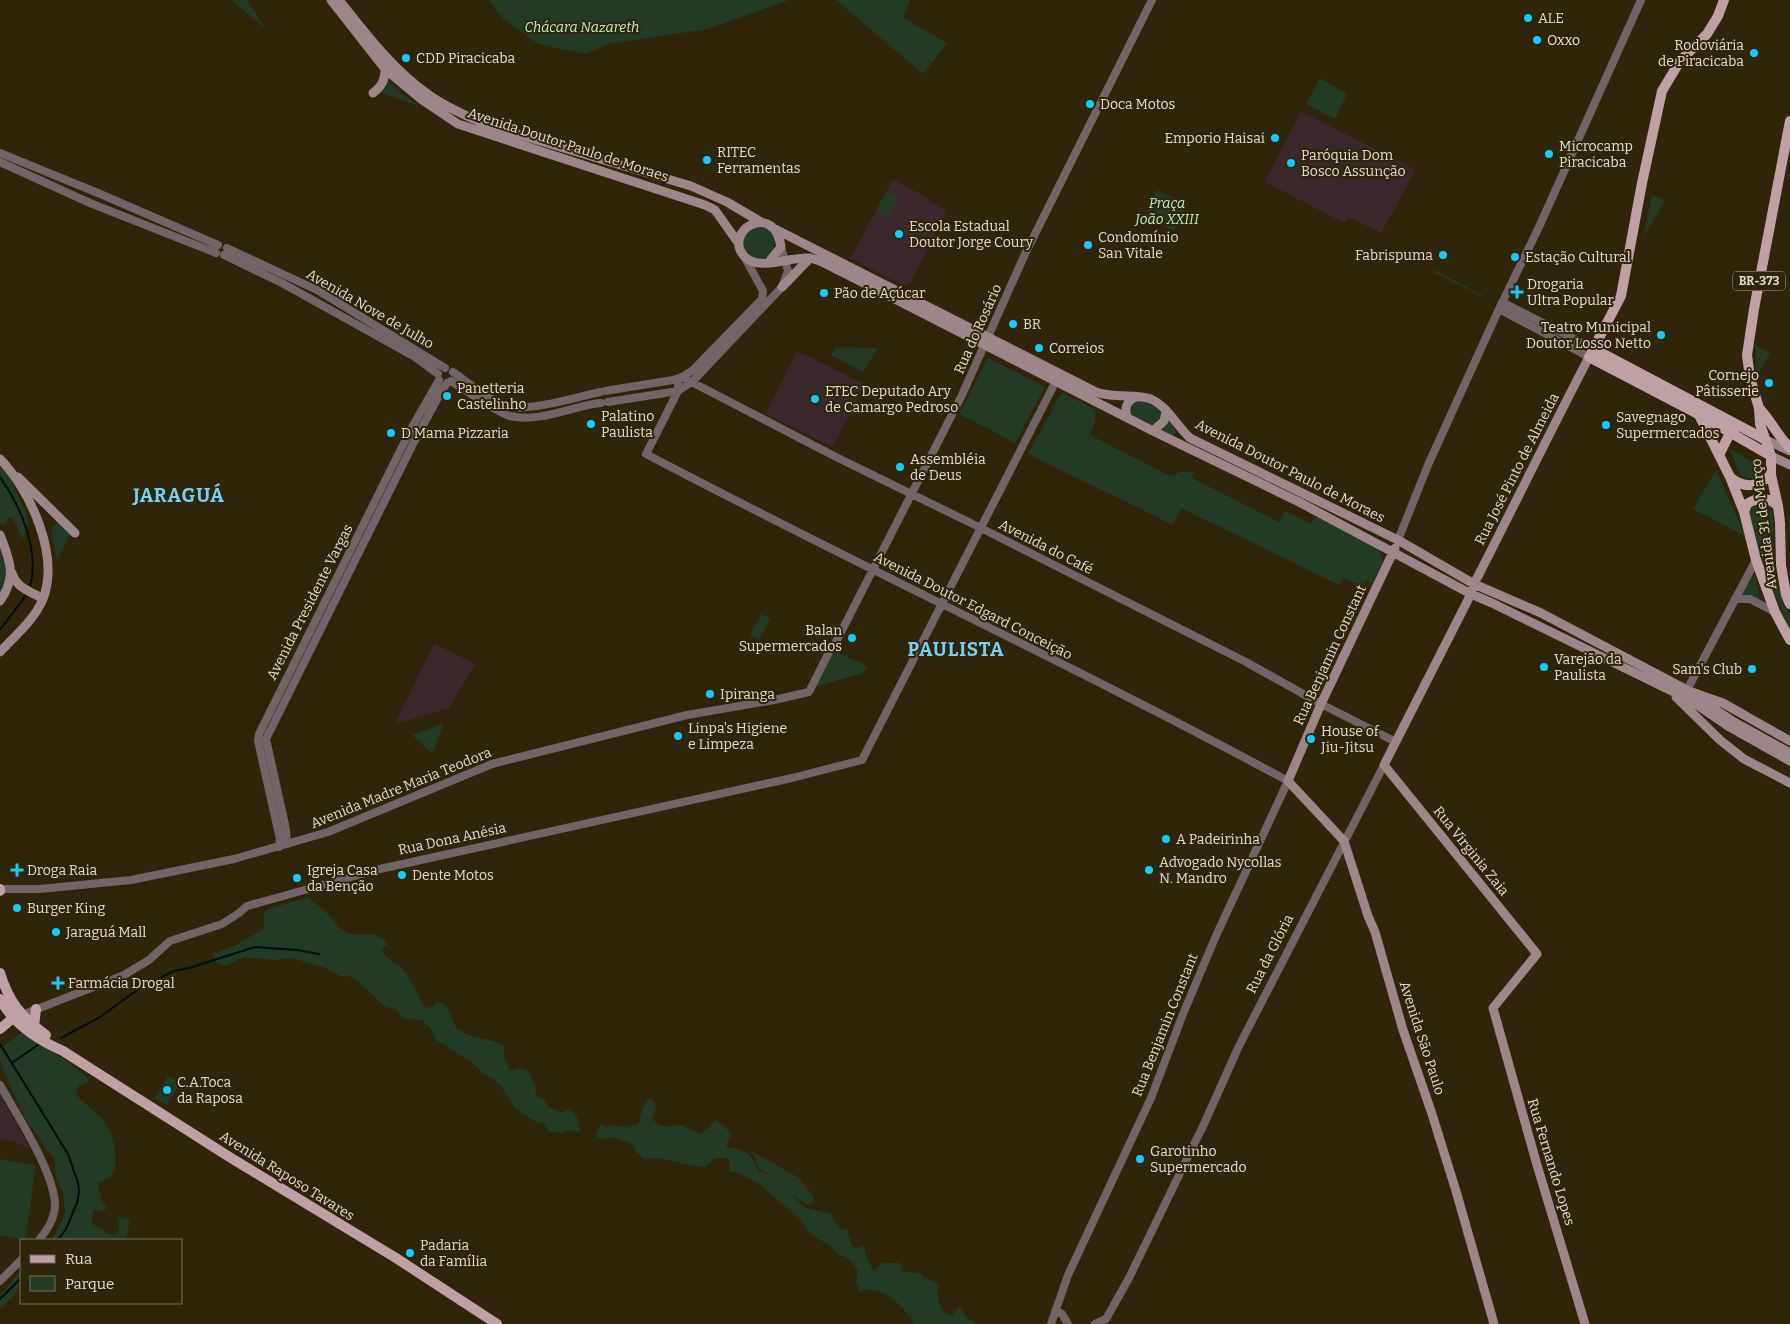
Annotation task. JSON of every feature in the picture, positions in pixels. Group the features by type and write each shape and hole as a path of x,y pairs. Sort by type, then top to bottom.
{"main road":[{"name":"Avenida Doutor Paulo de Moraes","path":"330,0 385,69 421,99 458,124 705,204 715,210 739,244"},
{"name":"Avenida Doutor Paulo de Moraes","path":"339,0 392,64 428,95 457,112 487,124 691,186 727,202 762,222"},
{"path":"1592,353 1621,296 1642,183 1662,91 1680,61 1706,34 1718,16 1724,0"},
{"path":"373,93 384,81 385,69"},
{"name":"BR-373","path":"1766,440 1760,424 1759,408 1748,366 1748,338 1790,121"},
{"path":"768,263 781,247 778,234 767,223 750,224 745,228 739,244 742,254 748,259 754,262 768,263 810,258"},
{"name":"Avenida Doutor Paulo de Moraes","path":"775,229 989,336 1153,431 1299,502 1471,594 1492,602 1690,700 1728,726 1790,761"},
{"name":"Avenida Doutor Paulo de Moraes","path":"810,258 904,303 985,345 1058,377 1101,394 1153,400 1190,438 1398,540 1474,584 1541,613 1688,690 1722,703 1790,741"},
{"path":"782,287 810,258"},
{"path":"1592,353 1729,433 1790,465"},
{"path":"1592,353 1766,440 1790,449"},
{"name":"Rua José Pinto de Almeida","path":"1471,594 1474,584 1549,433 1592,353"},
{"path":"1127,417 1125,411 1126,404 1137,397"},
{"path":"1759,408 1769,419 1780,439 1790,449"},
{"path":"1153,431 1164,421 1166,412"},
{"name":"Avenida 31 de Março","path":"1698,414 1730,477 1744,512 1756,560 1776,612 1790,640"},
{"path":"1719,455 1732,429 1745,434 1754,433"},
{"name":"Avenida 31 de Março","path":"1766,440 1771,456 1771,475 1778,506 1781,565 1786,595 1790,604"},
{"path":"0,459 75,534"},
{"path":"0,652 30,618 43,599 48,571 42,530 24,492 9,468"},
{"path":"1730,477 1744,485 1759,483 1771,475"},
{"path":"1744,512 1747,504 1759,498 1772,501 1778,506"},
{"path":"42,530 44,519 53,511"},
{"path":"0,535 14,580 26,590 43,599"},
{"name":"Rua Benjamin Constant","path":"1288,780 1321,704 1398,540"},
{"path":"0,602 7,590 11,568"},
{"path":"7,590 15,587 26,590 46,586"},
{"name":"Rua da Glória","path":"1384,765 1471,594"},
{"name":"Avenida Doutor Paulo de Moraes","path":"1660,685 1684,703 1720,740 1744,759 1790,783"},
{"name":"Avenida Doutor Paulo de Moraes","path":"1688,690 1734,722 1790,753"},
{"name":"Rua Virginia Zaia","path":"1384,765 1537,954 1493,1008"},
{"name":"Avenida São Paulo","path":"1288,780 1344,841 1375,932 1403,1030 1437,1129 1494,1324"},
{"name":"Avenida Raposo Tavares","path":"0,973 20,1025 48,1045 62,1051 239,1163 396,1258 497,1324"},
{"name":"Avenida Raposo Tavares","path":"0,1000 18,1016 52,1039 62,1051"},
{"name":"Rua Fernando Lopes","path":"1493,1008 1534,1157 1585,1324"},
{"path":"34,1027 36,1009"},
{"path":"0,1028 18,1016"}],"street":[{"name":"Rua do Rosário","path":"809,692 962,395 1026,254 1152,0"},
{"name":"Rua Benjamin Constant","path":"1398,540 1428,465 1500,306 1539,227 1641,0"},
{"name":"Avenida Nove de Julho","path":"0,153 98,193 221,250 282,282 414,357 508,416 524,418 543,416 604,402 678,391 693,382 782,287"},
{"name":"Avenida Nove de Julho","path":"0,162 90,203 221,250 319,290 445,368 450,369 446,378"},
{"path":"781,247 788,271 782,287"},
{"name":"Avenida Nove de Julho","path":"446,378 512,407 538,405 602,391 680,378 693,370 761,301 763,291 742,254"},
{"path":"1500,306 1592,353"},
{"path":"942,605 1058,377"},
{"name":"Avenida Presidente Vargas","path":"288,844 266,740 446,378"},
{"name":"Avenida Presidente Vargas","path":"279,846 280,839 258,741 259,734 411,429 446,378"},
{"path":"678,391 680,378"},
{"name":"Avenida do Café","path":"680,378 693,382 836,457 1246,662 1321,704 1396,742"},
{"path":"602,391 610,396 604,402"},
{"name":"Avenida Doutor Edgard Conceição","path":"678,391 646,454 872,570 1211,739 1288,780"},
{"path":"1688,690 1756,560"},
{"path":"1736,599 1750,599 1776,612"},
{"name":"Rua Dona Anésia","path":"18,1016 124,975 149,960 170,942 222,924 247,906 380,869 782,780 862,760 942,605"},
{"name":"Avenida Madre Maria Teodora","path":"0,890 40,889 131,880 234,859 328,832 492,764 687,716 809,692"},
{"name":"Rua da Glória","path":"1095,1324 1106,1319 1129,1278 1196,1141 1243,1037 1384,765"},
{"name":"Rua Benjamin Constant","path":"1051,1324 1068,1275 1151,1098 1183,1014 1288,780"},
{"path":"0,1085 32,1142 51,1182 55,1208 52,1220 40,1239"},
{"path":"0,1281 20,1261"},
{"path":"1056,1310 1062,1314 1068,1324"}],"shaded area":[{"path":"1301,111 1416,170 1381,233 1349,217 1344,223 1265,182"},
{"name":"Escola Estadual Doutor Jorge Coury","path":"894,180 945,210 945,214 910,284 904,286 851,258"},
{"name":"ETEC Deputado Ary de Camargo Pedroso","path":"797,351 865,384 833,447 766,414"},
{"path":"434,644 475,664 449,708 395,724"},
{"path":"0,1095 29,1147 0,1138"}],"green space":[{"path":"231,0 247,0 266,29"},
{"name":"Chácara Nazareth","path":"489,0 789,0 708,29 608,44 586,54 538,44 502,18"},
{"path":"836,0 910,0 904,18 947,43 923,74"},
{"path":"1320,78 1347,94 1335,119 1306,104"},
{"path":"387,80 419,106 381,93 386,86"},
{"name":"Praça João XXIII","path":"1157,190 1188,205 1174,231 1145,217"},
{"path":"887,191 898,198 888,217 876,210"},
{"path":"1652,195 1665,201 1643,237"},
{"path":"759,227 765,228 770,232 774,237 774,249 770,254 765,258 759,259 753,258 748,254 744,249 743,243 744,237 748,232 753,228"},
{"path":"1434,270 1482,295 1482,297 1433,272"},
{"path":"1755,345 1770,353 1757,376"},
{"path":"836,348 878,348 863,372 831,355"},
{"path":"988,358 1045,387 1015,443 959,414"},
{"path":"1062,392 1095,410 1095,423 1090,435 1170,476 1181,472 1195,472 1192,478 1279,522 1285,511 1311,524 1314,518 1318,517 1375,545 1382,559 1380,568 1372,583 1366,580 1363,587 1343,577 1339,585 1181,508 1173,525 1028,454"},
{"path":"1134,400 1148,402 1160,409 1170,420 1176,433 1174,435 1167,435 1131,416 1128,405"},
{"path":"1730,449 1763,467 1762,474 1754,478 1743,476 1737,468"},
{"path":"0,465 11,480 26,515 27,527 22,539 12,517 8,518 6,525 0,524"},
{"path":"1716,470 1745,536 1693,509"},
{"path":"1762,502 1769,505 1773,515 1774,570 1789,615 1790,631 1760,559 1749,512 1755,504"},
{"path":"58,522 71,532 57,561 51,529"},
{"path":"0,547 6,570 0,594"},
{"path":"1755,574 1760,602 1741,596"},
{"path":"761,614 771,618 759,640 750,635"},
{"path":"834,651 868,666 863,673 815,687"},
{"path":"444,723 432,754 412,735"},
{"path":"308,897 345,932 357,935 373,935 383,939 388,944 381,950 406,973 423,1006 431,1008 439,1001 448,1009 459,1030 504,1045 504,1055 510,1071 518,1068 528,1071 535,1086 536,1095 546,1101 549,1108 563,1113 569,1108 579,1122 579,1132 569,1130 562,1133 550,1132 544,1124 536,1122 515,1109 501,1086 481,1072 474,1064 436,1040 430,1028 423,1021 402,1018 394,1007 388,1008 383,1005 362,985 349,976 340,976 326,968 295,959 243,958 227,966 219,964 214,960 213,954 237,945 264,928 264,913 268,909"},
{"path":"21,1033 43,1044 89,1079 87,1083 78,1086 76,1095 105,1123 112,1136 115,1151 114,1174 98,1184 102,1203 108,1206 101,1212 93,1209 92,1222 112,1236 119,1230 118,1218 123,1217 130,1220 126,1239 51,1239 56,1233 65,1213 63,1193 56,1177 55,1161 25,1118 3,1070 0,1049"},
{"name":"C.A.Toca da Raposa","path":"168,1076 180,1083 167,1105 155,1098"},
{"path":"651,1098 656,1107 652,1119 664,1127 677,1125 701,1134 716,1120 731,1134 726,1148 738,1149 747,1153 759,1171 767,1174 759,1168 752,1151 799,1178 815,1198 809,1206 792,1195 804,1207 831,1214 839,1228 847,1229 852,1246 858,1248 864,1246 867,1258 874,1272 882,1263 900,1263 902,1272 921,1273 923,1278 938,1283 938,1298 943,1310 952,1316 960,1305 966,1317 977,1324 915,1324 900,1305 881,1292 864,1289 860,1293 856,1281 858,1271 849,1259 837,1253 807,1231 800,1219 760,1185 746,1176 730,1172 729,1158 715,1158 705,1168 658,1158 644,1159 635,1151 633,1145 614,1137 599,1139 596,1137 600,1124 607,1127 615,1125 622,1127 638,1124 643,1107"},
{"path":"0,1159 36,1165 25,1239 0,1236"},
{"path":"20,1272 18,1289 0,1309 0,1295"}],"waterway":[{"path":"0,477 15,502 27,530 32,559 30,587"},
{"path":"0,630 27,594"},
{"path":"61,1038 100,1017 140,988 174,971 255,947 297,950 319,954"},
{"path":"0,1044 68,1154 78,1183 77,1203 66,1229 59,1239"},
{"path":"13,1062 38,1045"},
{"path":"0,1299 20,1279"}],"place":[{"name":"ALE","path":"1528,18"},
{"name":"Oxxo","path":"1537,40"},
{"name":"Rodoviária de Piracicaba","path":"1754,53"},
{"name":"CDD Piracicaba","path":"406,58"},
{"name":"Doca Motos","path":"1090,104"},
{"name":"Emporio Haisai","path":"1275,138"},
{"name":"Microcamp Piracicaba","path":"1549,154"},
{"name":"RITEC Ferramentas","path":"707,160"},
{"name":"Paróquia Dom Bosco Assunção","path":"1291,163"},
{"name":"Escola Estadual Doutor Jorge Coury","path":"899,234"},
{"name":"Condomínio San Vitale","path":"1088,245"},
{"name":"Fabrispuma","path":"1443,255"},
{"name":"Estação Cultural","path":"1515,257"},
{"name":"Drogaria Ultra Popular","path":"1517,292"},
{"name":"Pão de Açúcar","path":"824,293"},
{"name":"BR","path":"1013,324"},
{"name":"Teatro Municipal Doutor Losso Netto","path":"1661,335"},
{"name":"Correios","path":"1039,348"},
{"name":"Cornejo Pâtisserie","path":"1769,383"},
{"name":"Panetteria Castelinho","path":"447,396"},
{"name":"ETEC Deputado Ary de Camargo Pedroso","path":"815,399"},
{"name":"Palatino Paulista","path":"591,424"},
{"name":"Savegnago Supermercados","path":"1606,425"},
{"name":"D Mama Pizzaria","path":"391,433"},
{"name":"Assembléia de Deus","path":"900,467"},
{"name":"Balan Supermercados","path":"852,638"},
{"name":"Varejão da Paulista","path":"1544,667"},
{"name":"Sam's Club","path":"1752,669"},
{"name":"Ipiranga","path":"710,694"},
{"name":"Linpa's Higiene e Limpeza","path":"678,736"},
{"name":"House of Jiu-Jitsu","path":"1311,739"},
{"name":"A Padeirinha","path":"1166,839"},
{"name":"Droga Raia","path":"17,870"},
{"name":"Advogado Nycollas N. Mandro","path":"1149,870"},
{"name":"Dente Motos","path":"402,875"},
{"name":"Igreja Casa da Benção","path":"297,878"},
{"name":"Burger King","path":"17,908"},
{"name":"Jaraguá Mall","path":"56,932"},
{"name":"Farmácia Drogal","path":"58,983"},
{"name":"C.A.Toca da Raposa","path":"167,1090"},
{"name":"Garotinho Supermercado","path":"1140,1159"},
{"name":"Padaria da Família","path":"410,1253"}],"district":[{"name":"JARAGUÁ","path":"179,495"},
{"name":"PAULISTA","path":"956,649"}]}
